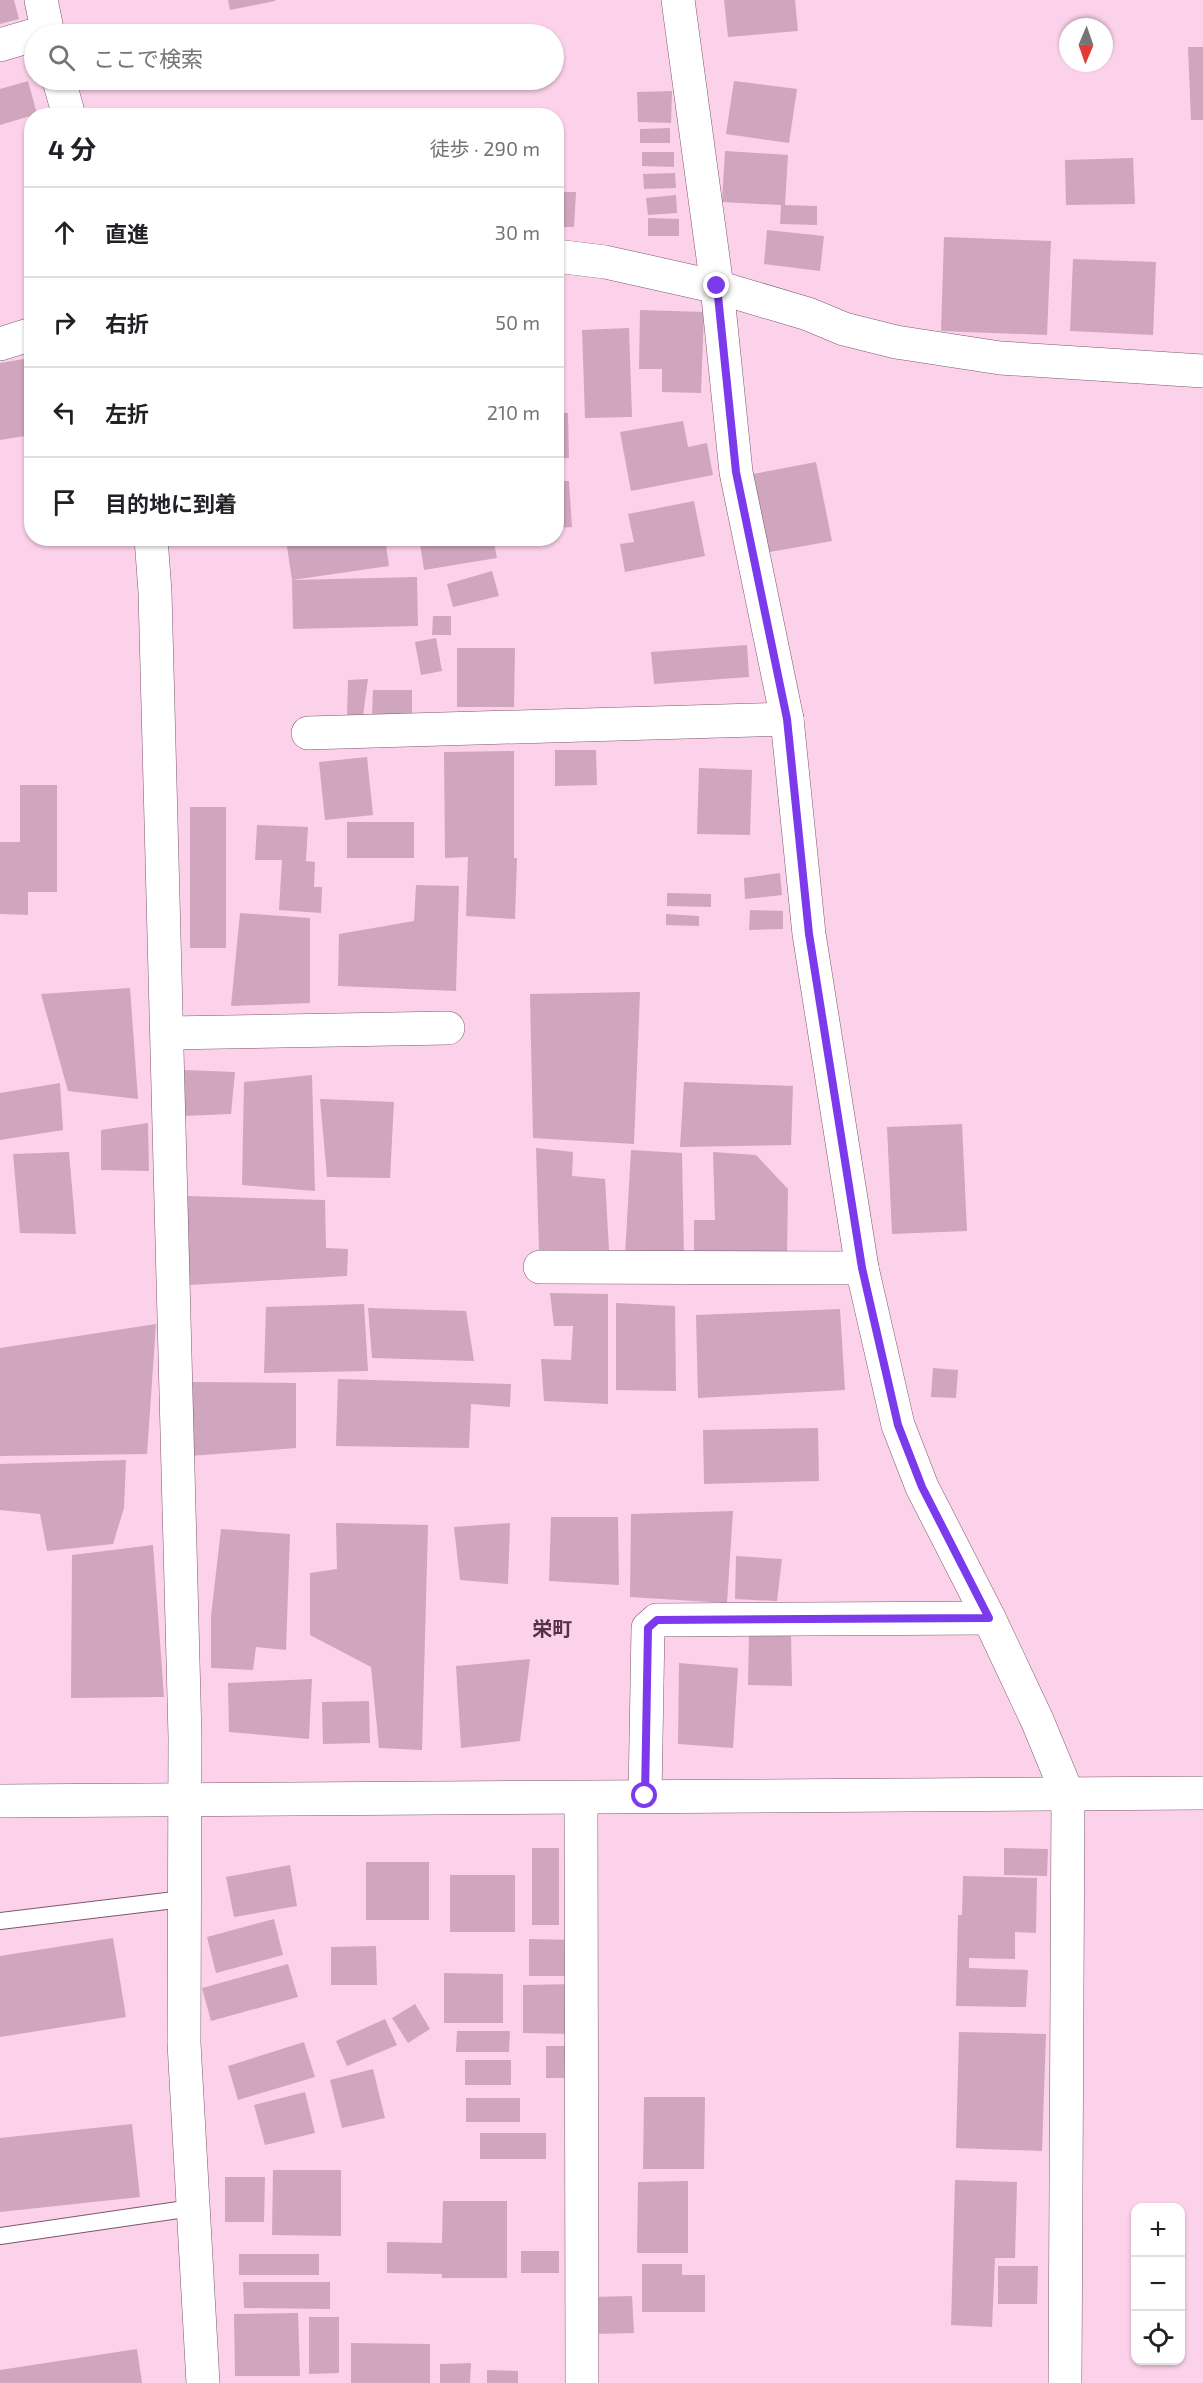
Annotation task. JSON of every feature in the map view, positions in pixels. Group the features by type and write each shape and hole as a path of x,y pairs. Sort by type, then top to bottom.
{"street":[{"path":"678,0 717,286 736,472 787,719 809,934 862,1268 898,1425 922,1487 989,1618 1037,1720 1068,1795 1065,2383"},
{"path":"0,45 24,34"},
{"path":"62,90 67,108"},
{"path":"564,257 604,262 717,286 808,314 844,329 896,342 1000,358 1203,371"},
{"path":"0,344 24,336"},
{"path":"152,546 155,592 168,1033 185,1800 184,2043 203,2383"},
{"path":"308,733 787,719"},
{"path":"168,1033 448,1028"},
{"path":"540,1267 862,1268"},
{"path":"645,1796 648,1628 657,1620 989,1618"},
{"path":"0,1801 1203,1793"},
{"path":"581,1798 582,2383"}],"lane":[{"path":"0,1921 183,1899"},
{"path":"0,2236 192,2208"}],"building":[{"path":"0,0 14,0 19,19 0,24"},
{"path":"228,0 275,0 275,1 230,10"},
{"path":"724,0 795,0 798,31 728,37"},
{"path":"1188,47 1203,47 1203,120 1191,120"},
{"path":"734,81 797,89 789,143 726,134"},
{"path":"24,82 24,90 30,90 35,108 24,108 24,118 0,125 0,89"},
{"path":"672,91 671,123 638,122 637,92"},
{"path":"670,128 670,143 640,143 640,129"},
{"path":"725,151 788,155 785,205 817,206 817,225 780,224 781,205 722,202"},
{"path":"642,152 674,152 674,167 642,166"},
{"path":"1133,158 1135,204 1066,205 1065,160"},
{"path":"675,173 676,188 644,189 643,174"},
{"path":"564,192 576,192 574,227 564,227"},
{"path":"676,195 677,213 648,215 646,198"},
{"path":"648,218 679,219 679,236 648,236"},
{"path":"767,230 824,236 820,271 764,264"},
{"path":"944,237 1051,241 1047,335 941,331"},
{"path":"1073,259 1156,262 1153,335 1070,331"},
{"path":"640,310 704,312 701,393 662,392 662,369 639,369"},
{"path":"629,328 632,417 585,418 582,330"},
{"path":"24,359 24,436 0,440 0,363"},
{"path":"564,413 568,413 569,458 564,458"},
{"path":"683,421 688,447 707,443 713,475 631,491 620,432"},
{"path":"816,462 832,541 764,553 748,475"},
{"path":"564,481 569,481 572,527 564,528"},
{"path":"694,501 705,556 625,572 620,544 634,542 628,514"},
{"path":"287,546 386,546 389,566 292,580"},
{"path":"420,546 495,546 497,558 424,570"},
{"path":"492,571 499,596 453,607 447,584"},
{"path":"417,577 418,626 293,629 292,580"},
{"path":"433,616 451,616 451,635 432,635"},
{"path":"436,638 442,671 421,675 415,642"},
{"path":"747,645 749,677 654,684 651,652"},
{"path":"457,648 515,648 514,707 457,707"},
{"path":"368,679 363,716 347,716 348,680"},
{"path":"373,690 412,690 412,718 372,716"},
{"path":"555,750 596,750 597,785 555,786"},
{"path":"514,751 514,858 517,858 515,919 466,916 468,857 445,858 444,752"},
{"path":"367,757 373,815 325,820 319,762"},
{"path":"699,768 752,770 750,835 697,834"},
{"path":"20,785 57,785 57,892 28,892 28,915 0,914 0,842 20,842"},
{"path":"190,807 226,807 226,948 190,948"},
{"path":"347,822 414,822 414,858 347,858"},
{"path":"257,825 308,827 306,861 315,862 314,887 322,887 321,913 279,910 282,860 255,860"},
{"path":"780,873 782,895 745,899 744,878"},
{"path":"416,885 459,886 456,991 338,986 339,934 414,921"},
{"path":"667,893 711,894 711,907 667,906"},
{"path":"750,910 783,911 783,929 749,930"},
{"path":"240,913 310,918 310,1003 231,1006"},
{"path":"666,914 699,916 699,926 666,925"},
{"path":"130,988 138,1099 68,1091 41,994"},
{"path":"640,992 634,1144 533,1138 530,994"},
{"path":"184,1070 235,1072 231,1114 184,1116"},
{"path":"312,1075 315,1191 242,1185 244,1082"},
{"path":"684,1082 793,1086 791,1145 680,1147"},
{"path":"60,1083 63,1130 0,1140 0,1093"},
{"path":"320,1099 394,1102 390,1178 327,1177"},
{"path":"148,1123 149,1171 101,1170 101,1130"},
{"path":"962,1124 967,1231 892,1234 887,1127"},
{"path":"536,1148 573,1152 572,1176 605,1179 609,1250 539,1251"},
{"path":"631,1150 682,1153 684,1256 625,1256"},
{"path":"69,1152 76,1234 20,1233 13,1154"},
{"path":"713,1152 756,1155 788,1189 787,1258 694,1257 694,1220 715,1220"},
{"path":"187,1196 325,1200 326,1248 348,1249 347,1276 189,1285"},
{"path":"550,1293 608,1294 608,1404 544,1401 541,1359 571,1360 573,1326 554,1326"},
{"path":"616,1303 675,1306 676,1391 616,1390"},
{"path":"364,1304 368,1371 264,1373 266,1307"},
{"path":"368,1308 466,1311 474,1361 372,1358"},
{"path":"840,1309 845,1390 698,1398 696,1315"},
{"path":"156,1324 147,1454 0,1456 0,1348"},
{"path":"933,1368 958,1370 956,1398 931,1397"},
{"path":"338,1379 511,1384 510,1407 471,1404 469,1448 336,1446"},
{"path":"192,1382 296,1383 296,1448 190,1456"},
{"path":"818,1428 819,1481 704,1484 703,1430"},
{"path":"126,1460 124,1508 113,1544 47,1551 40,1514 0,1510 0,1464"},
{"path":"733,1511 727,1603 630,1597 631,1514"},
{"path":"551,1517 618,1517 619,1585 549,1581"},
{"path":"336,1523 428,1525 422,1750 379,1748 371,1667 310,1635 310,1573 337,1569"},
{"path":"510,1523 508,1584 460,1580 454,1527"},
{"path":"221,1529 290,1534 286,1650 256,1647 253,1670 211,1668 211,1616"},
{"path":"153,1545 164,1697 71,1698 72,1555"},
{"path":"736,1556 782,1559 777,1601 735,1599"},
{"path":"749,1633 791,1634 792,1686 748,1685"},
{"path":"530,1659 520,1741 461,1748 456,1666"},
{"path":"679,1663 738,1668 733,1748 678,1744"},
{"path":"312,1679 309,1739 229,1732 228,1683"},
{"path":"369,1701 370,1743 323,1744 322,1702"},
{"path":"532,1848 559,1848 559,1925 532,1925"},
{"path":"1004,1848 1048,1849 1047,1876 1004,1875"},
{"path":"366,1862 429,1862 429,1920 366,1920"},
{"path":"290,1865 297,1906 234,1917 226,1877"},
{"path":"450,1875 515,1875 515,1932 450,1932"},
{"path":"963,1876 1037,1878 1036,1933 1015,1932 1015,1959 969,1958 969,1968 1028,1970 1026,2007 956,2006 958,1915 962,1915"},
{"path":"274,1919 283,1955 216,1973 207,1937"},
{"path":"113,1938 126,2017 0,2037 0,1956"},
{"path":"529,1939 576,1940 576,1976 529,1976"},
{"path":"376,1946 377,1985 331,1985 331,1947"},
{"path":"288,1964 298,1997 211,2021 202,1988"},
{"path":"444,1973 503,1974 503,2023 444,2023"},
{"path":"574,1984 574,2034 523,2033 523,1985"},
{"path":"415,2004 430,2029 408,2043 392,2018"},
{"path":"385,2019 397,2045 347,2066 336,2041"},
{"path":"457,2031 510,2031 509,2052 456,2052"},
{"path":"959,2032 1046,2034 1042,2151 956,2148"},
{"path":"304,2042 315,2077 238,2100 228,2066"},
{"path":"546,2046 565,2046 564,2078 546,2078"},
{"path":"465,2060 511,2060 511,2085 465,2085"},
{"path":"373,2069 385,2118 342,2128 330,2080"},
{"path":"305,2092 315,2133 265,2145 254,2105"},
{"path":"644,2097 705,2097 704,2169 643,2169"},
{"path":"466,2098 520,2098 520,2122 466,2122"},
{"path":"132,2124 140,2197 0,2212 0,2138"},
{"path":"480,2133 546,2133 546,2159 480,2159"},
{"path":"273,2170 341,2170 341,2236 272,2235"},
{"path":"225,2177 265,2177 264,2222 225,2222"},
{"path":"955,2180 1017,2182 1015,2258 995,2258 992,2327 951,2325"},
{"path":"688,2181 688,2253 637,2253 638,2182"},
{"path":"443,2201 507,2201 507,2278 442,2278 442,2274 387,2273 387,2242 442,2243"},
{"path":"521,2251 559,2251 559,2273 521,2273"},
{"path":"239,2254 319,2254 319,2275 239,2275"},
{"path":"642,2264 682,2264 682,2275 705,2275 705,2312 642,2312"},
{"path":"998,2266 1038,2266 1037,2304 998,2304"},
{"path":"243,2282 330,2282 330,2309 244,2308"},
{"path":"632,2296 634,2333 594,2334 593,2297"},
{"path":"298,2313 300,2376 235,2376 234,2314"},
{"path":"309,2317 339,2317 339,2373 309,2374"},
{"path":"351,2343 430,2344 430,2383 351,2383"},
{"path":"137,2349 142,2383 0,2383 0,2370"},
{"path":"471,2363 470,2383 440,2383 440,2364"},
{"path":"487,2370 518,2371 518,2383 487,2383"}],"district":[{"name":"栄町","path":"552,1629"}],"route":[{"path":"645,1796 648,1628 657,1620 989,1618 922,1487 898,1425 862,1268 838,1131 809,934 787,719 736,472 717,286"}]}
